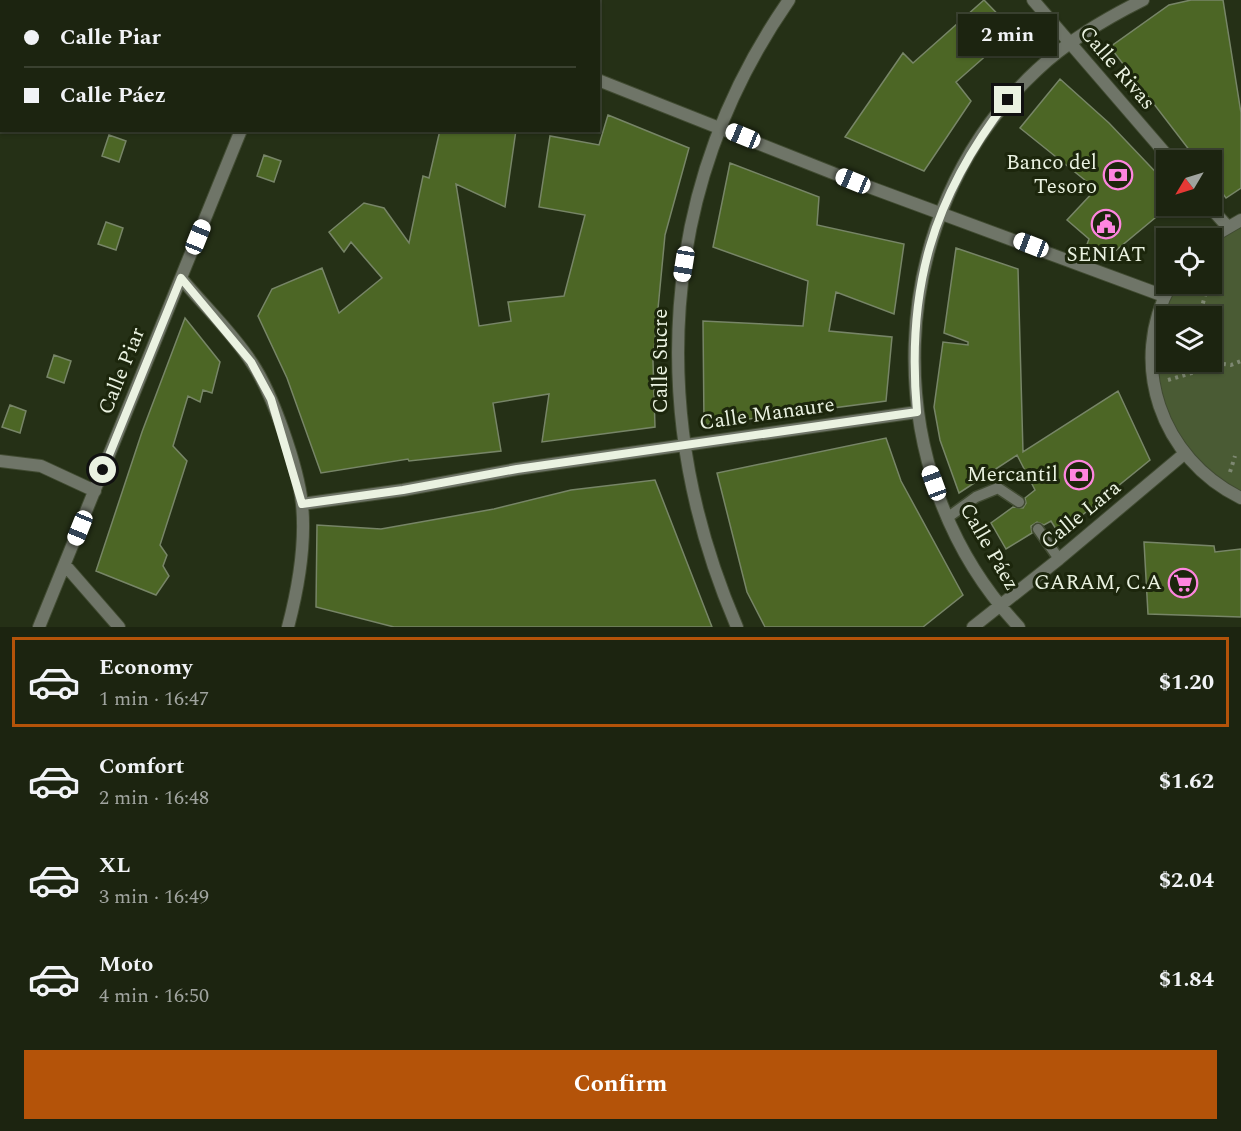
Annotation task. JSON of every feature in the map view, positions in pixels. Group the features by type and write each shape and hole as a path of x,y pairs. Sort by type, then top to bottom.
{"street":[{"name":"Calle Sucre","path":"737,627 703,538 683,446 677,365 681,284 696,204 721,127 756,51 789,0"},
{"name":"Calle Rivas","path":"1033,0 1162,150"},
{"name":"Calle Páez","path":"1019,627 1000,606 962,548 947,518 928,466 917,412 913,370 916,309 928,248 960,170 982,134 1015,93 1070,43 1111,16 1143,0"},
{"path":"600,81 853,181 1164,296 1154,328 1151,361 1154,384 1166,426 1184,454 1203,474 1241,498"},
{"name":"Calle Piar","path":"39,627 240,132"},
{"path":"1218,216 1227,226"},
{"path":"1222,230 1241,220"},
{"path":"181,278 251,362 271,399 302,504 298,581 288,627"},
{"name":"Calle Manaure","path":"302,504 403,490 517,469 917,412"},
{"name":"Calle Lara","path":"973,627 1059,559 1184,454"},
{"path":"0,461 41,466 94,491"},
{"path":"65,565 118,627"}],"lane":[{"path":"947,518 976,497 998,488 1019,502"},
{"path":"1038,529 1059,559"}],"path":[{"path":"1222,364 1241,361"},
{"path":"1154,384 1195,372"}],"green space":[{"path":"1241,220 1241,498 1224,490 1166,425 1151,361 1156,342 1156,372 1222,372 1222,306 1165,306 1168,294 1222,294 1222,232"}],"building":[{"path":"984,0 1014,31 956,82 971,101 924,171 845,137 903,53 913,63"},
{"path":"1191,0 1223,0 1241,113 1241,188 1226,198 1222,193 1222,150 1189,150 1110,47 1169,5"},
{"path":"1060,79 1109,123 1156,172 1157,216 1108,257 1086,247 1089,239 1067,220 1096,189 1020,128"},
{"path":"608,115 689,148 665,235 653,361 655,427 542,442 549,394 493,403 501,451 409,461 408,459 321,473 287,378 258,316 272,289 322,268 339,313 382,278 351,242 344,252 329,232 364,203 384,208 409,243 423,176 429,178 440,132 516,132 505,207 456,184 479,326 511,321 508,302 564,296 585,215 539,207 550,136 599,145"},
{"path":"109,135 126,141 119,162 102,156"},
{"path":"264,155 281,161 274,182 257,176"},
{"path":"730,163 819,197 817,225 904,244 894,314 836,292 829,331 892,337 886,401 704,425 703,321 803,326 808,281 713,247"},
{"path":"106,222 123,228 116,250 98,244"},
{"path":"956,248 1018,269 1023,452 1118,391 1150,460 1059,534 1051,521 1044,525 1037,522 1031,526 1032,533 1006,549 991,523 1013,507 1023,508 1026,503 1025,498 1035,490 1017,455 959,493 940,440 934,407 943,342 968,345 968,342 944,333"},
{"path":"185,318 220,362 212,393 203,390 200,402 188,396 173,446 187,461 160,545 167,555 163,566 169,576 156,595 96,571 142,432"},
{"path":"54,355 71,361 64,383 47,377"},
{"path":"10,405 26,411 20,433 2,427"},
{"path":"886,438 901,481 963,595 923,627 765,627 747,592 717,473"},
{"path":"655,480 712,627 394,627 316,607 317,525 381,529 494,509 571,490"},
{"name":"GARAM, C.A","path":"1144,542 1214,546 1215,552 1241,549 1241,617 1148,614"}],"place":[{"name":"Banco del Tesoro","path":"1118,175"},
{"name":"SENIAT","path":"1106,224"},
{"name":"Mercantil","path":"1079,475"},
{"name":"GARAM, C.A","path":"1183,583"}],"route":[{"path":"103,470 181,278 251,362 271,399 288,450 302,504 403,490 517,469 917,412 913,370 914,329 919,288 928,248 960,170 982,134 1008,100"}]}
